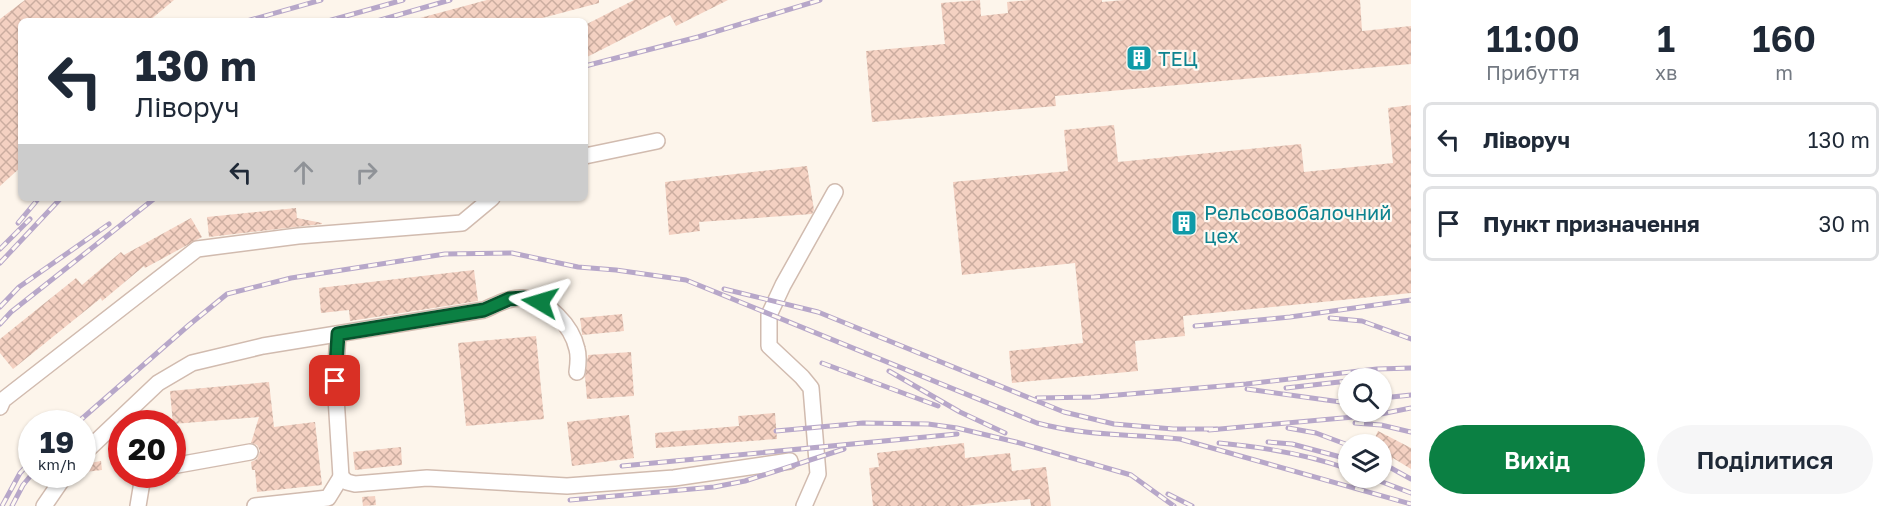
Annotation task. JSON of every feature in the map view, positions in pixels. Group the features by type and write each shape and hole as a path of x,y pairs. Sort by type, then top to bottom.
{"lane":[{"path":"588,155 657,141"},
{"path":"804,506 818,474 810,388 770,346 769,315 783,285 835,192"},
{"path":"1,402 197,249 297,236 462,224 489,201"},
{"path":"96,442 158,383 192,363 262,346 484,310 509,299 524,298 540,302 551,310 572,333 578,351 577,372"},
{"path":"255,506 328,498 341,477 335,381 338,334"},
{"path":"186,463 250,452"},
{"path":"341,477 355,484 427,478 567,486 674,478 790,461"},
{"path":"44,506 56,488"},
{"path":"138,506 141,488"}],"building":[{"path":"25,0 174,0 153,18 18,18 18,170 0,186 0,19"},
{"path":"487,0 599,0 599,3 542,18 420,18"},
{"path":"634,0 728,0 676,26 670,15 588,56 588,23"},
{"name":"ТЕЦ","path":"980,0 981,16 1008,13 1007,2 1030,0 1102,0 1102,2 1124,0 1360,0 1362,31 1411,26 1411,64 1055,96 1056,106 872,122 866,51 945,44 941,3"},
{"name":"Рельсовобалочний цех","path":"1411,105 1411,293 1183,316 1185,336 1135,341 1138,371 1012,383 1009,351 1083,343 1075,263 962,275 953,182 1068,171 1064,130 1114,125 1118,162 1301,144 1304,172 1393,163 1388,108"},
{"path":"807,166 814,210 812,214 699,222 700,231 669,235 665,182"},
{"path":"296,208 297,218 322,224 209,237 207,217"},
{"path":"191,218 202,237 145,268 144,266 13,369 0,353 0,339 76,278 82,285 121,252 124,255"},
{"path":"474,270 478,301 350,321 349,310 321,313 319,288"},
{"path":"622,314 624,331 582,335 580,318"},
{"path":"536,336 544,419 466,426 458,343"},
{"path":"631,352 634,396 587,399 585,377 588,355"},
{"path":"269,382 274,427 315,422 322,485 257,492 255,470 252,470 251,462 257,459 260,451 257,445 251,443 259,417 186,423 186,410 172,410 170,391"},
{"path":"775,413 777,439 656,448 655,433 739,426 738,416"},
{"path":"629,415 634,458 572,466 567,422"},
{"path":"1392,438 1411,448 1411,469 1393,458 1392,461"},
{"path":"964,443 965,458 1010,453 1012,471 1046,467 1051,506 1031,506 1030,499 965,506 873,506 869,468 879,467 877,453"},
{"path":"401,447 402,465 355,470 353,452"},
{"path":"101,461 102,470 96,471 96,462"},
{"path":"375,496 376,505 363,506 362,497"}],"railway":[{"path":"258,18 321,0"},
{"path":"339,18 403,0"},
{"path":"387,18 450,0"},
{"path":"588,65 698,37 820,0"},
{"path":"18,223 36,201"},
{"path":"0,263 58,201"},
{"path":"0,324 11,312 151,201"},
{"path":"0,249 30,219"},
{"path":"0,307 19,287 109,224"},
{"path":"92,410 227,294 291,278 445,254 512,253 578,267 686,280 1037,423 1090,432 1180,439 1411,504"},
{"path":"724,289 818,312 1064,412 1114,424 1173,429 1217,429"},
{"path":"1195,326 1290,317 1411,300"},
{"path":"1330,318 1362,321 1411,339"},
{"path":"822,363 938,406"},
{"path":"1037,398 1094,397 1246,384 1377,369 1411,368"},
{"path":"889,371 960,412 1005,433"},
{"path":"1286,388 1338,382"},
{"path":"1247,389 1338,402"},
{"path":"1392,397 1411,395"},
{"path":"1209,430 1376,415 1411,408"},
{"path":"776,431 863,423 928,424 957,428 1016,442 1131,475 1174,506"},
{"path":"1355,423 1381,425 1411,432"},
{"path":"1288,428 1316,433 1338,441"},
{"path":"622,466 957,434"},
{"path":"1268,442 1292,444 1338,456"},
{"path":"1219,443 1284,452 1338,466"},
{"path":"570,500 714,487 745,481 844,449"},
{"path":"1392,469 1411,479"},
{"path":"2,506 18,477"},
{"path":"1392,486 1411,493"},
{"path":"12,506 21,488"},
{"path":"1168,494 1192,506"}],"place":[{"name":"ТЕЦ","path":"1139,58"},
{"name":"Рельсовобалочний цех","path":"1184,223"}],"route":[{"path":"335,381 338,334 484,310 509,299 524,298 540,302"}]}
